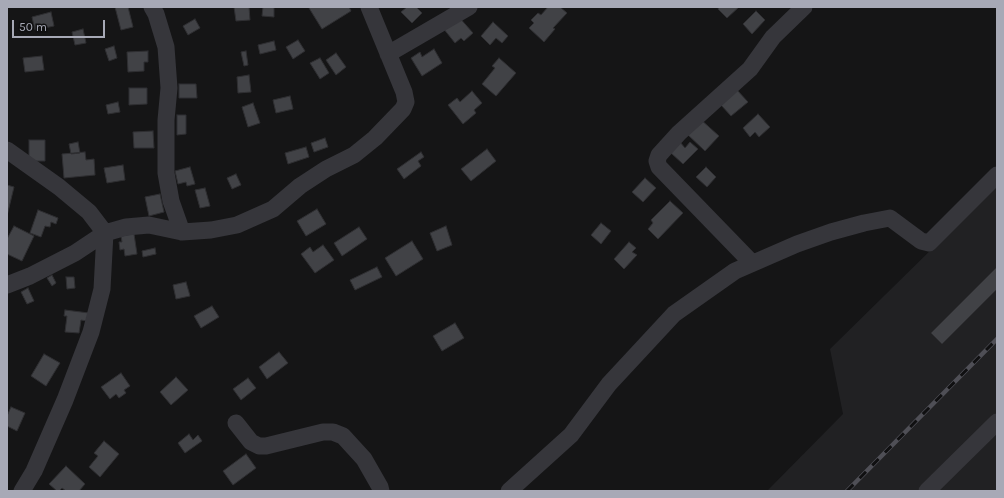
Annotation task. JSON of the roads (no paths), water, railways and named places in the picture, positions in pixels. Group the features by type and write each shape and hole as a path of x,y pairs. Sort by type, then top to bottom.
{"street":[{"path":"152,7 156,14 166,47 169,88 166,120 166,173 171,201 182,232"},
{"path":"7,285 30,276 75,253 105,233 126,227 149,225 182,232 211,230 237,225 273,209 300,186 326,169 354,155 375,138 403,109 406,102 404,92 369,7"},
{"path":"388,54 469,7"},
{"path":"752,263 659,167 657,161 659,155 678,133 750,69 773,37 804,7"},
{"path":"7,150 58,187 89,212 105,233 102,289 91,332 65,400 34,471 22,491"},
{"path":"7,166 34,169"},
{"path":"509,491 570,435 609,384 674,314 735,270 797,244 831,232 864,222 890,218 921,241 929,243 997,175"},
{"path":"927,491 997,422"},
{"path":"236,423 250,442 259,446 266,446 323,432 333,432 343,436 364,459 381,491"}],"railway":[{"path":"847,491 997,339"}]}
